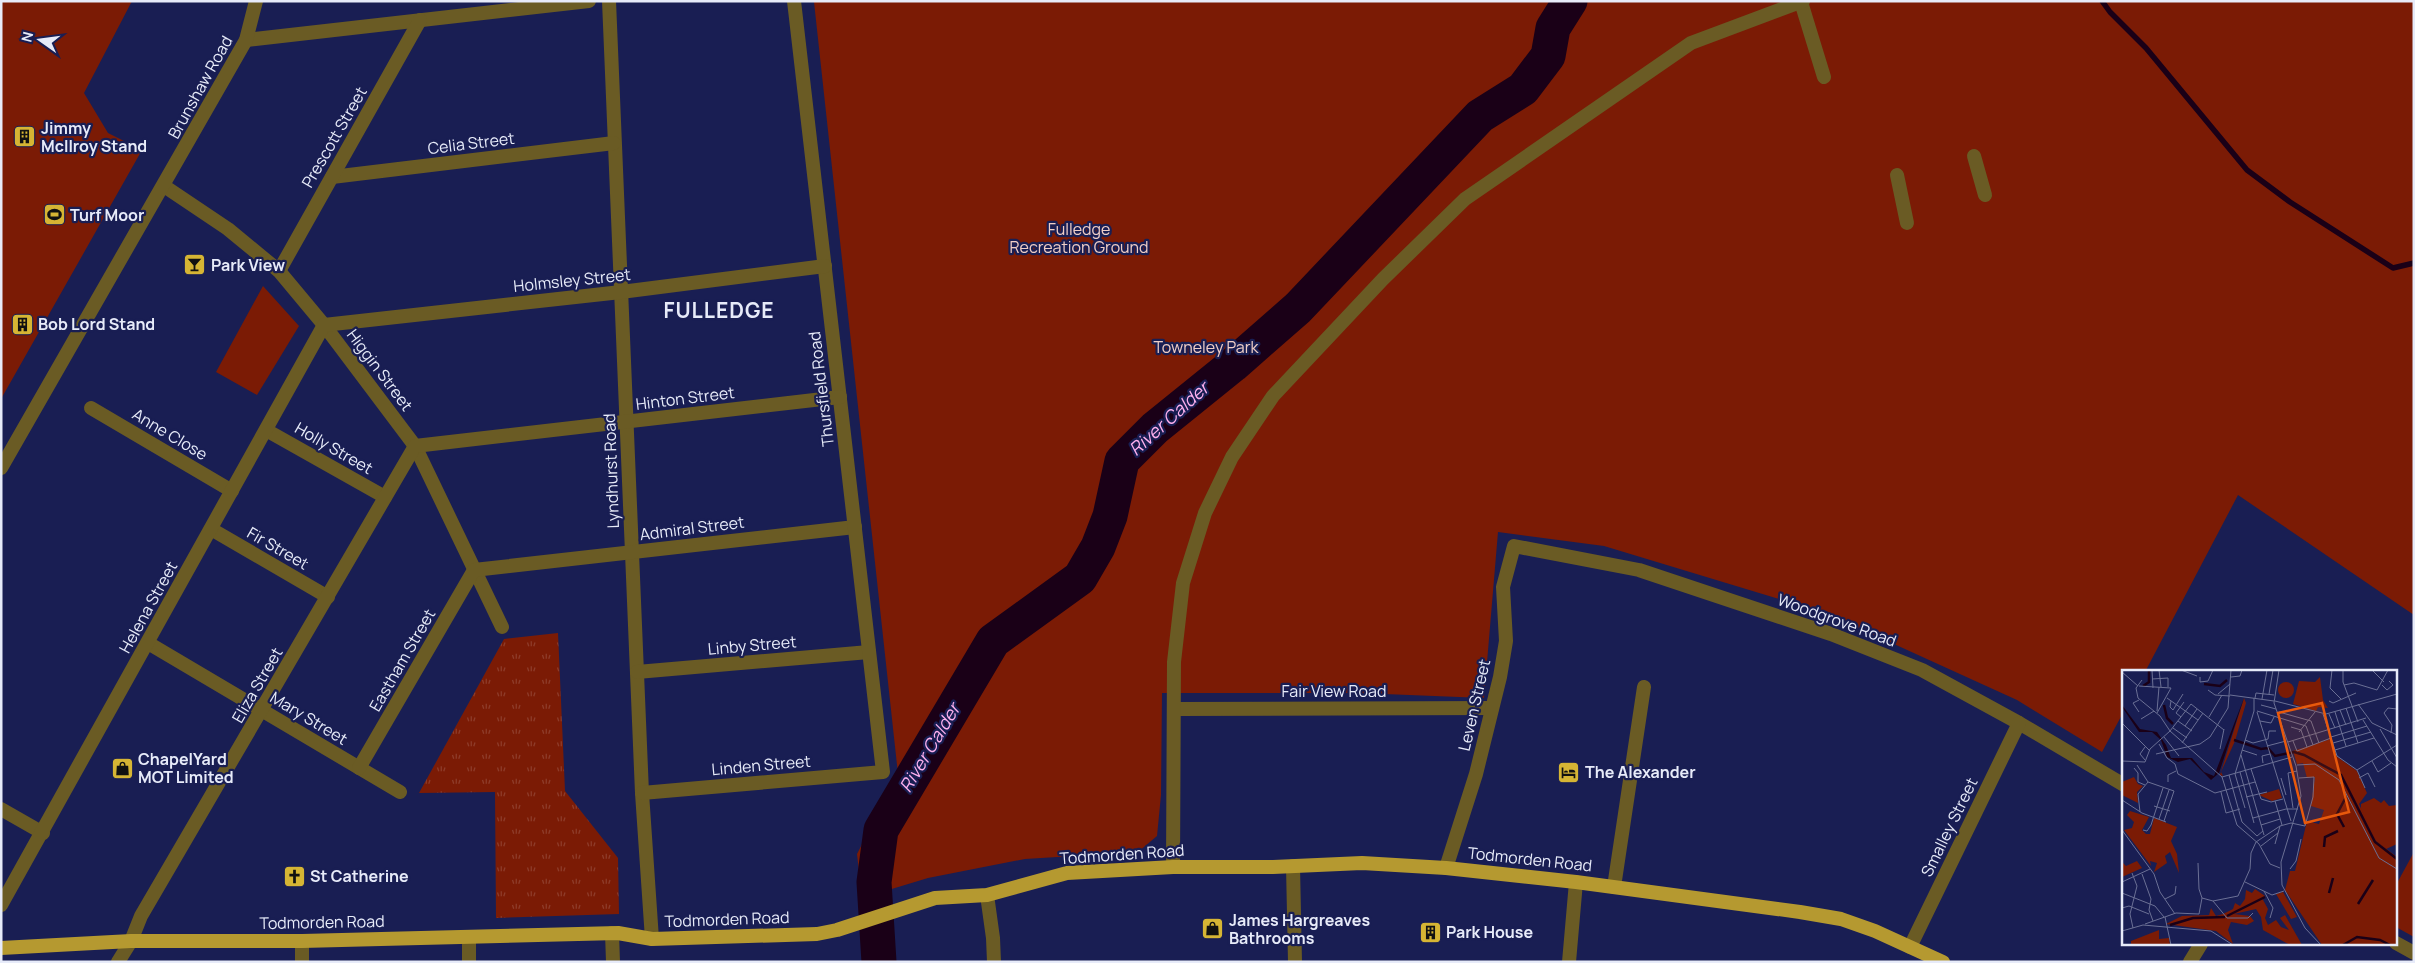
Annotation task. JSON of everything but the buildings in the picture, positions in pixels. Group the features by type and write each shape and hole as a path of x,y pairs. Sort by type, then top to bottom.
{"highway":[{"name":"Todmorden Road","path":"1,948 131,941 302,941 612,933 652,938 817,934 935,898 987,895 1067,873 1173,867 1293,866 1362,863 1446,868 1765,906 1841,919 1875,931 1942,962"}],"street":[{"name":"Brunshaw Road","path":"1,468 246,40 256,1"},
{"path":"246,40 589,1"},
{"name":"Lyndhurst Road","path":"609,1 642,792 652,938"},
{"name":"Thursfield Road","path":"794,1 883,772"},
{"path":"1173,867 1176,709 1174,662 1183,583 1205,513 1232,457 1273,396 1383,278 1465,199 1691,43 1802,2 1824,77"},
{"name":"Prescott Street","path":"279,271 420,20"},
{"name":"Celia Street","path":"332,177 614,143"},
{"path":"1974,156 1985,195"},
{"path":"1897,175 1907,223"},
{"name":"Higgin Street","path":"164,186 228,229 279,271 324,325 415,446 502,627"},
{"name":"Holmsley Street","path":"324,325 621,292 825,266"},
{"name":"Helena Street","path":"1,905 43,833 324,325"},
{"name":"Hinton Street","path":"415,446 840,397"},
{"name":"Anne Close","path":"90,408 232,491"},
{"name":"Holly Street","path":"266,430 385,497"},
{"name":"Eliza Street","path":"118,962 131,941 142,916 415,446"},
{"name":"Admiral Street","path":"474,570 855,527"},
{"name":"Fir Street","path":"211,529 328,597"},
{"name":"Leven Street","path":"1446,868 1476,774 1492,708 1506,641 1502,587 1514,546"},
{"name":"Woodgrove Road","path":"1514,546 1639,570 1831,634 1922,670 2020,723 2122,784"},
{"name":"Eastham Street","path":"359,768 474,570"},
{"name":"Mary Street","path":"148,643 400,792"},
{"name":"Linby Street","path":"637,672 869,652"},
{"path":"1614,887 1644,687"},
{"name":"Fair View Road","path":"1176,709 1492,708"},
{"name":"Smalley Street","path":"1910,946 2020,723"},
{"name":"Linden Street","path":"642,792 883,772"},
{"path":"1,808 43,833"},
{"path":"1293,866 1296,962"},
{"path":"1569,962 1576,882"},
{"path":"987,895 994,962"},
{"path":"612,933 613,962"},
{"path":"469,937 469,962"},
{"path":"302,941 302,962"},
{"path":"2398,944 2414,953"},
{"path":"2190,962 2199,946"}],"green space":[{"name":"Turf Moor","path":"1,1 132,1 84,93 108,133 142,150 1,399"},
{"name":"Towneley Park","path":"2414,1 2414,615 2238,495 2146,670 2122,670 2122,715 2102,752 2017,700 1850,624 1779,599 1604,546 1498,532 1484,698 1359,693 1162,693 1161,795 1157,836 1138,852 1025,859 928,878 862,898 857,854 898,774 814,2"},
{"path":"263,286 299,326 257,395 216,372"},
{"path":"558,633 565,791 618,858 619,914 496,918 495,792 419,793 504,639"},
{"path":"2414,852 2414,937 2398,928 2398,881"}],"waterway":[{"name":"River Calder","path":"879,962 874,882 881,830 993,641 1080,578 1098,547 1110,516 1122,461 1155,428 1233,365 1298,308 1480,116 1523,89 1548,56 1553,28 1570,1"},
{"path":"2102,1 2110,12 2146,48 2247,170 2290,202 2393,268 2414,263"}],"place":[{"name":"Jimmy McIlroy Stand","path":"25,137"},
{"name":"Turf Moor","path":"54,215"},
{"name":"Park View","path":"195,265"},
{"name":"Bob Lord Stand","path":"22,324"},
{"name":"ChapelYard MOT Limited","path":"122,768"},
{"name":"The Alexander","path":"1569,772"},
{"name":"St Catherine","path":"294,876"},
{"name":"James Hargreaves Bathrooms","path":"1213,929"},
{"name":"Park House","path":"1430,932"}],"district":[{"name":"FULLEDGE","path":"719,311"}],"park label":[{"name":"Fulledge Recreation Ground","path":"1079,238"}]}
